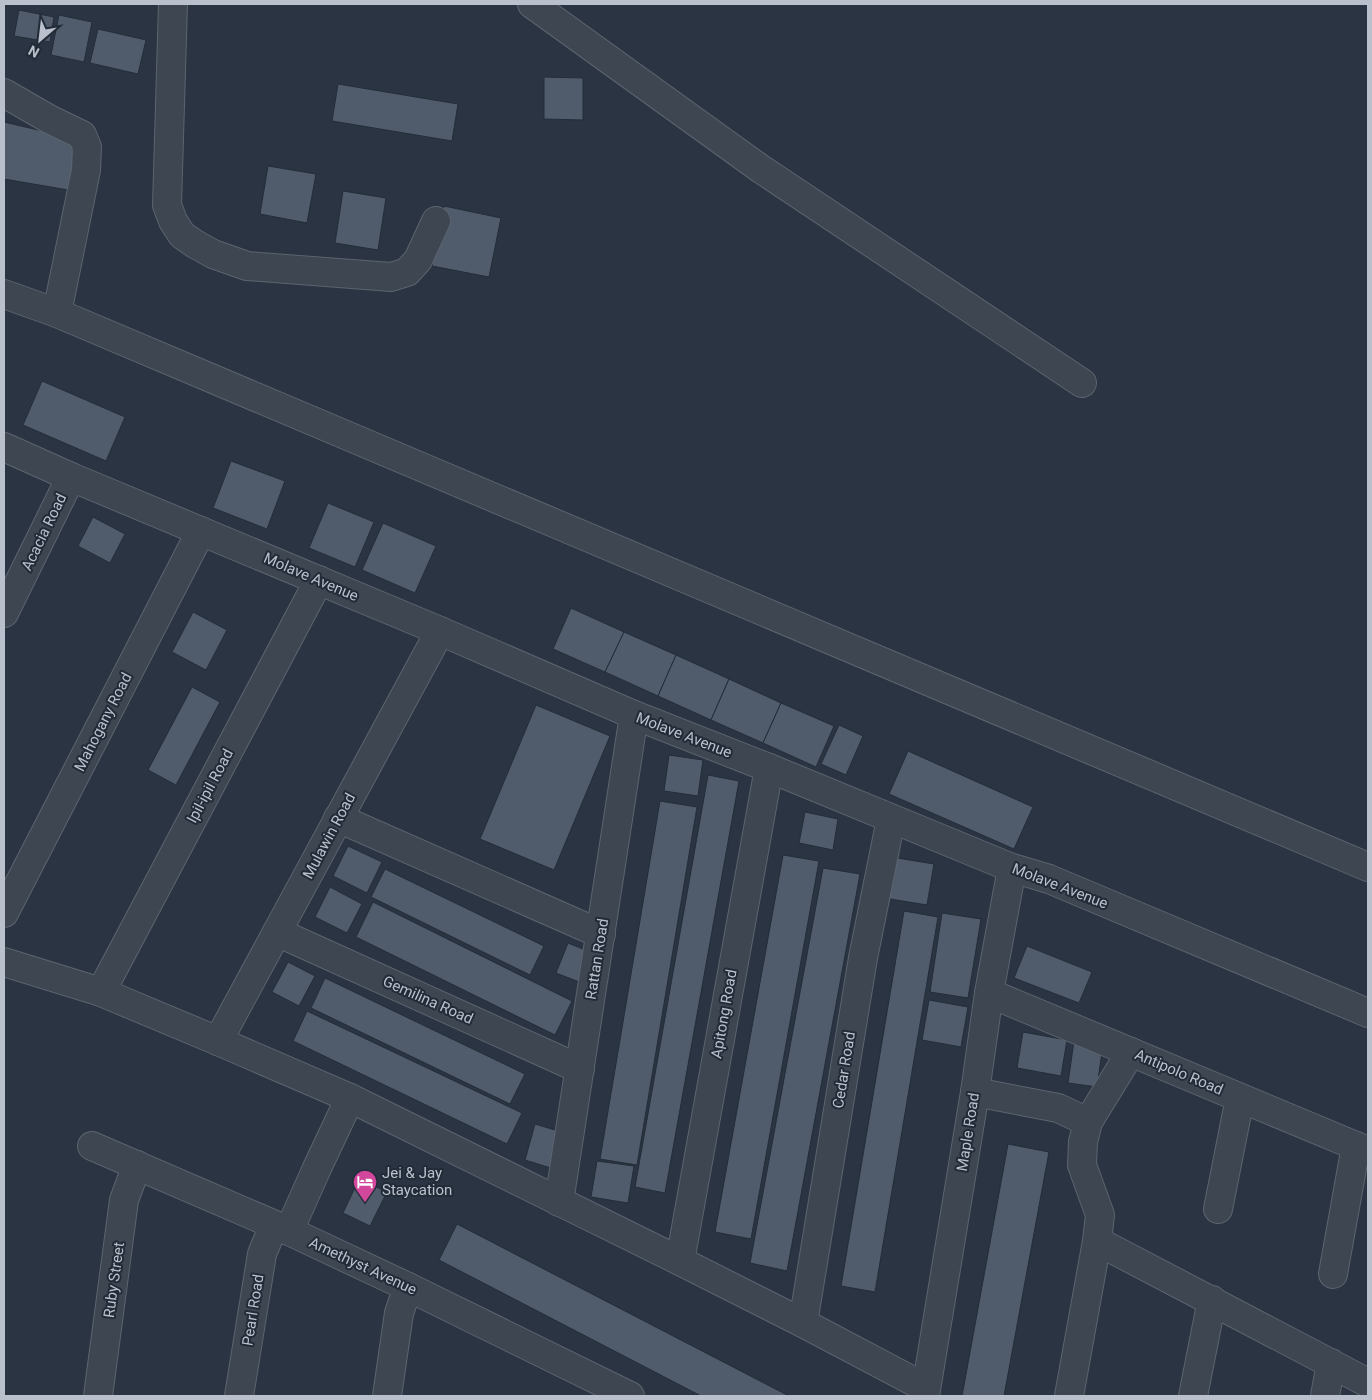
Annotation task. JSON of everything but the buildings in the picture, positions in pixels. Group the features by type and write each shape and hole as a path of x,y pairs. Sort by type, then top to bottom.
{"street":[{"path":"173,4 167,205 173,221 182,235 213,254 247,266 391,277 407,272 418,260 436,221"},
{"path":"532,4 761,168 1082,383"},
{"path":"4,93 48,119 82,135 87,147 86,170 57,313"},
{"path":"4,294 57,313 1368,867"},
{"name":"Molave Avenue","path":"4,447 71,477 440,630 634,715 1012,868 1049,879 1368,1013"},
{"name":"Acacia Road","path":"4,613 71,477"},
{"name":"Mahogany Road","path":"4,913 201,531"},
{"name":"Ipil-ipil Road","path":"101,992 319,580"},
{"name":"Mulawin Road","path":"218,1041 440,630"},
{"name":"Rattan Road","path":"559,1202 634,715"},
{"name":"Apitong Road","path":"680,1261 768,768"},
{"path":"338,818 601,934"},
{"name":"Cedar Road","path":"803,1323 862,958 892,818"},
{"name":"Maple Road","path":"925,1392 975,1092 989,993 1012,868"},
{"name":"Gemilina Road","path":"277,932 580,1069"},
{"path":"4,962 101,992 350,1098 803,1323 925,1392"},
{"name":"Antipolo Road","path":"989,993 1362,1149"},
{"path":"1069,1396 1100,1215 1082,1165 1083,1142 1088,1122 1131,1052"},
{"path":"975,1092 1058,1108 1088,1122"},
{"name":"Pearl Road","path":"239,1396 262,1254 281,1228 317,1168 350,1098"},
{"path":"1218,1209 1240,1098"},
{"name":"Amethyst Avenue","path":"92,1146 281,1228 408,1287 630,1396"},
{"path":"1333,1274 1362,1149"},
{"name":"Ruby Street","path":"98,1396 124,1200 137,1166"},
{"path":"1097,1241 1368,1383"},
{"path":"387,1396 399,1313 408,1287"},
{"path":"1193,1396 1212,1300"},
{"path":"1325,1396 1331,1364"}],"place":[{"name":"Jei & Jay Staycation","path":"365,1203"}]}
